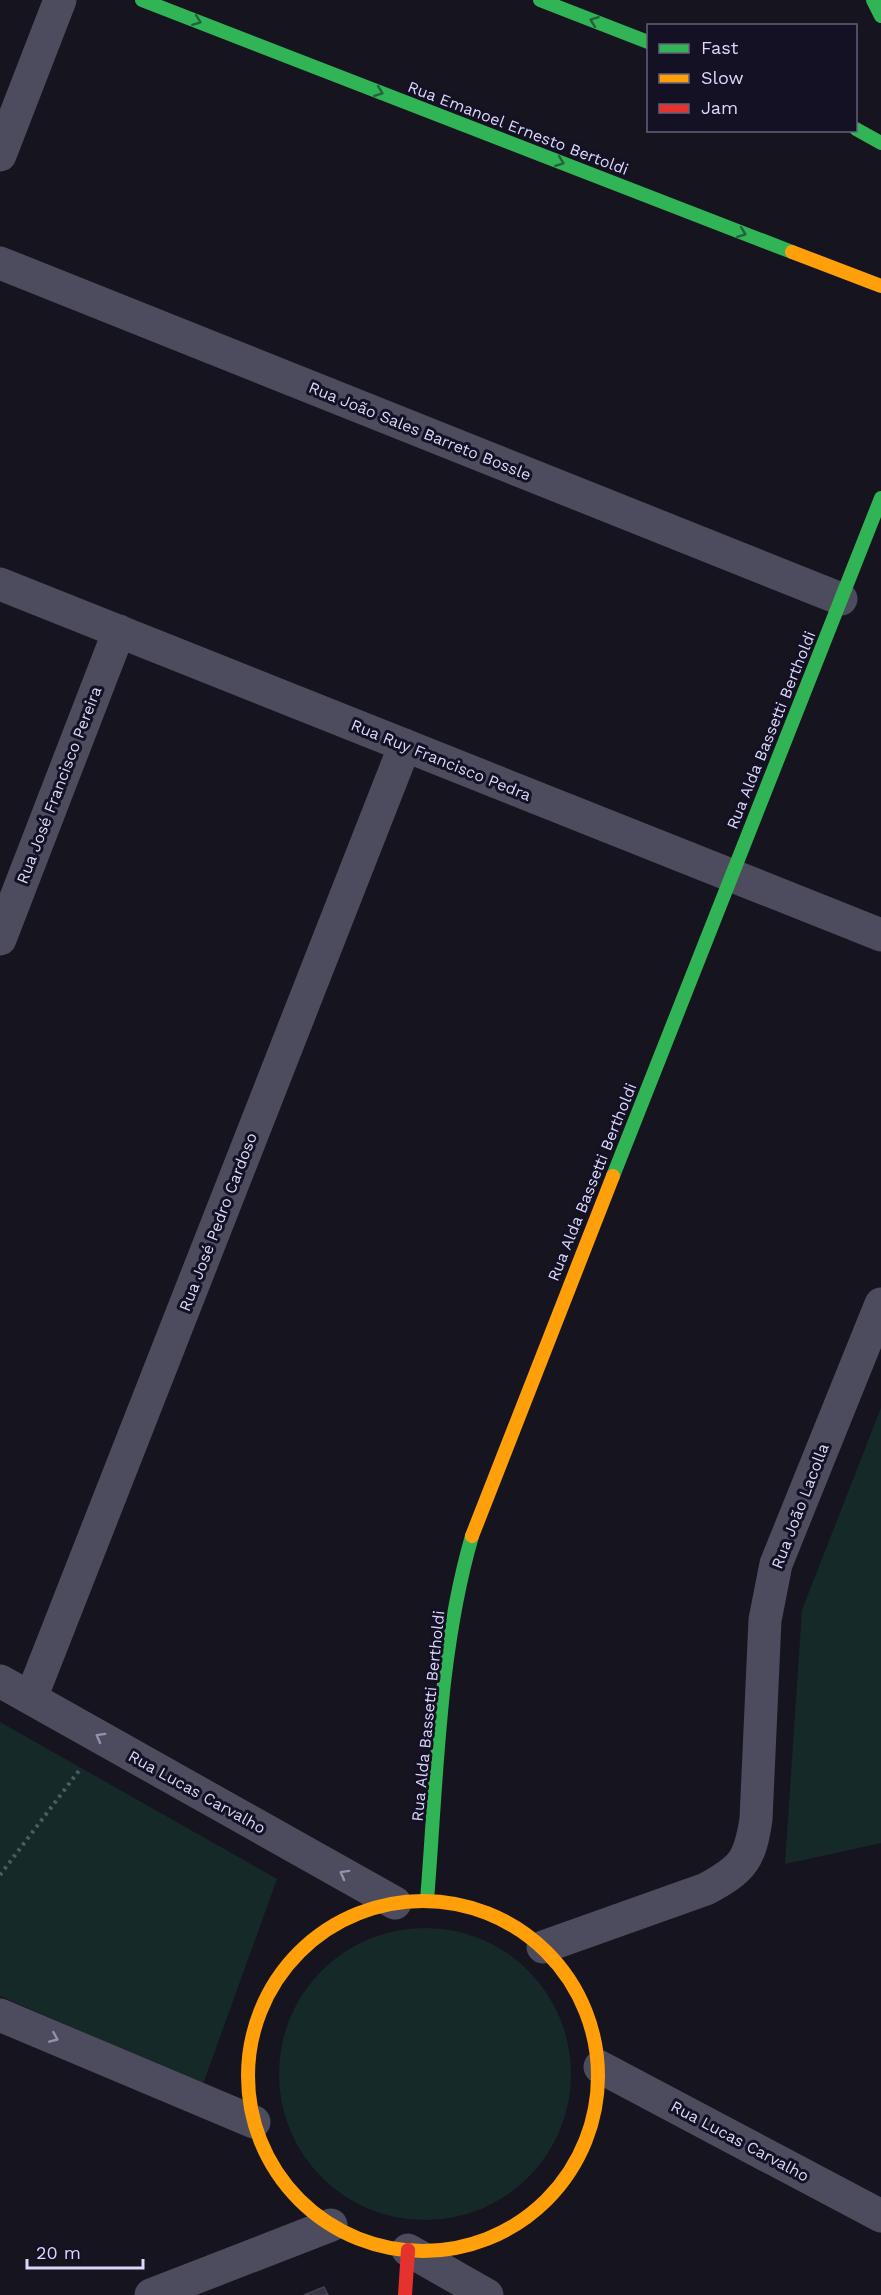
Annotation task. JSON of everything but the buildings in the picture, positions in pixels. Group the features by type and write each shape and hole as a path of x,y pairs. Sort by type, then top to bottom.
{"street":[{"path":"0,155 60,0"},
{"name":"Rua Emanoel Ernesto Bertoldi","path":"142,0 881,286"},
{"path":"540,0 647,42"},
{"path":"873,0 881,16"},
{"path":"857,130 881,143"},
{"name":"Rua João Sales Barreto Bossle","path":"0,263 841,600"},
{"name":"Rua Alda Bassetti Bertholdi","path":"427,1900 444,1683 451,1625 473,1532 881,498"},
{"name":"Rua Ruy Francisco Pedra","path":"0,584 881,935"},
{"name":"Rua José Francisco Pereira","path":"0,939 119,632"},
{"name":"Rua José Pedro Cardoso","path":"31,1698 405,745"},
{"name":"Rua João Lacolla","path":"543,1947 706,1889 731,1875 745,1861 753,1842 756,1819 765,1620 776,1564 881,1304"},
{"name":"Rua Lucas Carvalho","path":"0,1681 394,1903"},
{"path":"427,1900 470,1906 509,1922 543,1947 572,1982 592,2022 600,2067 592,2126 566,2180 558,2188 523,2221 468,2246 408,2250 374,2244 331,2225 303,2203 273,2166 254,2122 247,2074 255,2026 275,1982 307,1944 348,1917 394,1903 427,1900"},
{"path":"0,2015 254,2122"},
{"name":"Rua Lucas Carvalho","path":"600,2067 881,2216"},
{"path":"151,2295 331,2225"},
{"path":"405,2295 408,2250"},
{"path":"408,2250 487,2295"}],"path":[{"path":"0,1875 103,1739"}],"green space":[{"path":"881,1408 881,1843 785,1864 802,1610"},
{"path":"0,1722 277,1879 203,2084 0,1996"},
{"path":"425,1928 453,1931 481,1939 506,1953 528,1971 546,1993 560,2018 568,2046 571,2074 568,2102 560,2130 546,2155 528,2177 506,2195 481,2209 453,2217 425,2220 397,2217 369,2209 344,2195 322,2177 304,2155 290,2130 282,2102 279,2074 282,2046 290,2018 304,1993 322,1971 344,1953 369,1939 397,1931"}],"traffic: fast":[{"path":"142,0 792,252"},
{"path":"540,0 647,42"},
{"path":"873,0 881,16"},
{"path":"857,130 881,143"},
{"path":"613,1176 881,498"},
{"path":"427,1900 445,1671 452,1626 472,1536"}],"traffic: slow":[{"path":"792,252 881,286"},
{"path":"472,1536 613,1176"},
{"path":"423,1901 457,1905 490,1915 520,1931 547,1952 568,1979 584,2009 594,2042 598,2076 594,2110 584,2143 568,2173 547,2200 520,2221 490,2237 457,2247 423,2251 389,2247 356,2237 326,2221 299,2200 278,2173 262,2143 252,2110 248,2076 252,2042 262,2009 278,1979 299,1952 326,1931 356,1915 389,1905 423,1901"}],"traffic: jam":[{"path":"405,2295 408,2250"}]}
